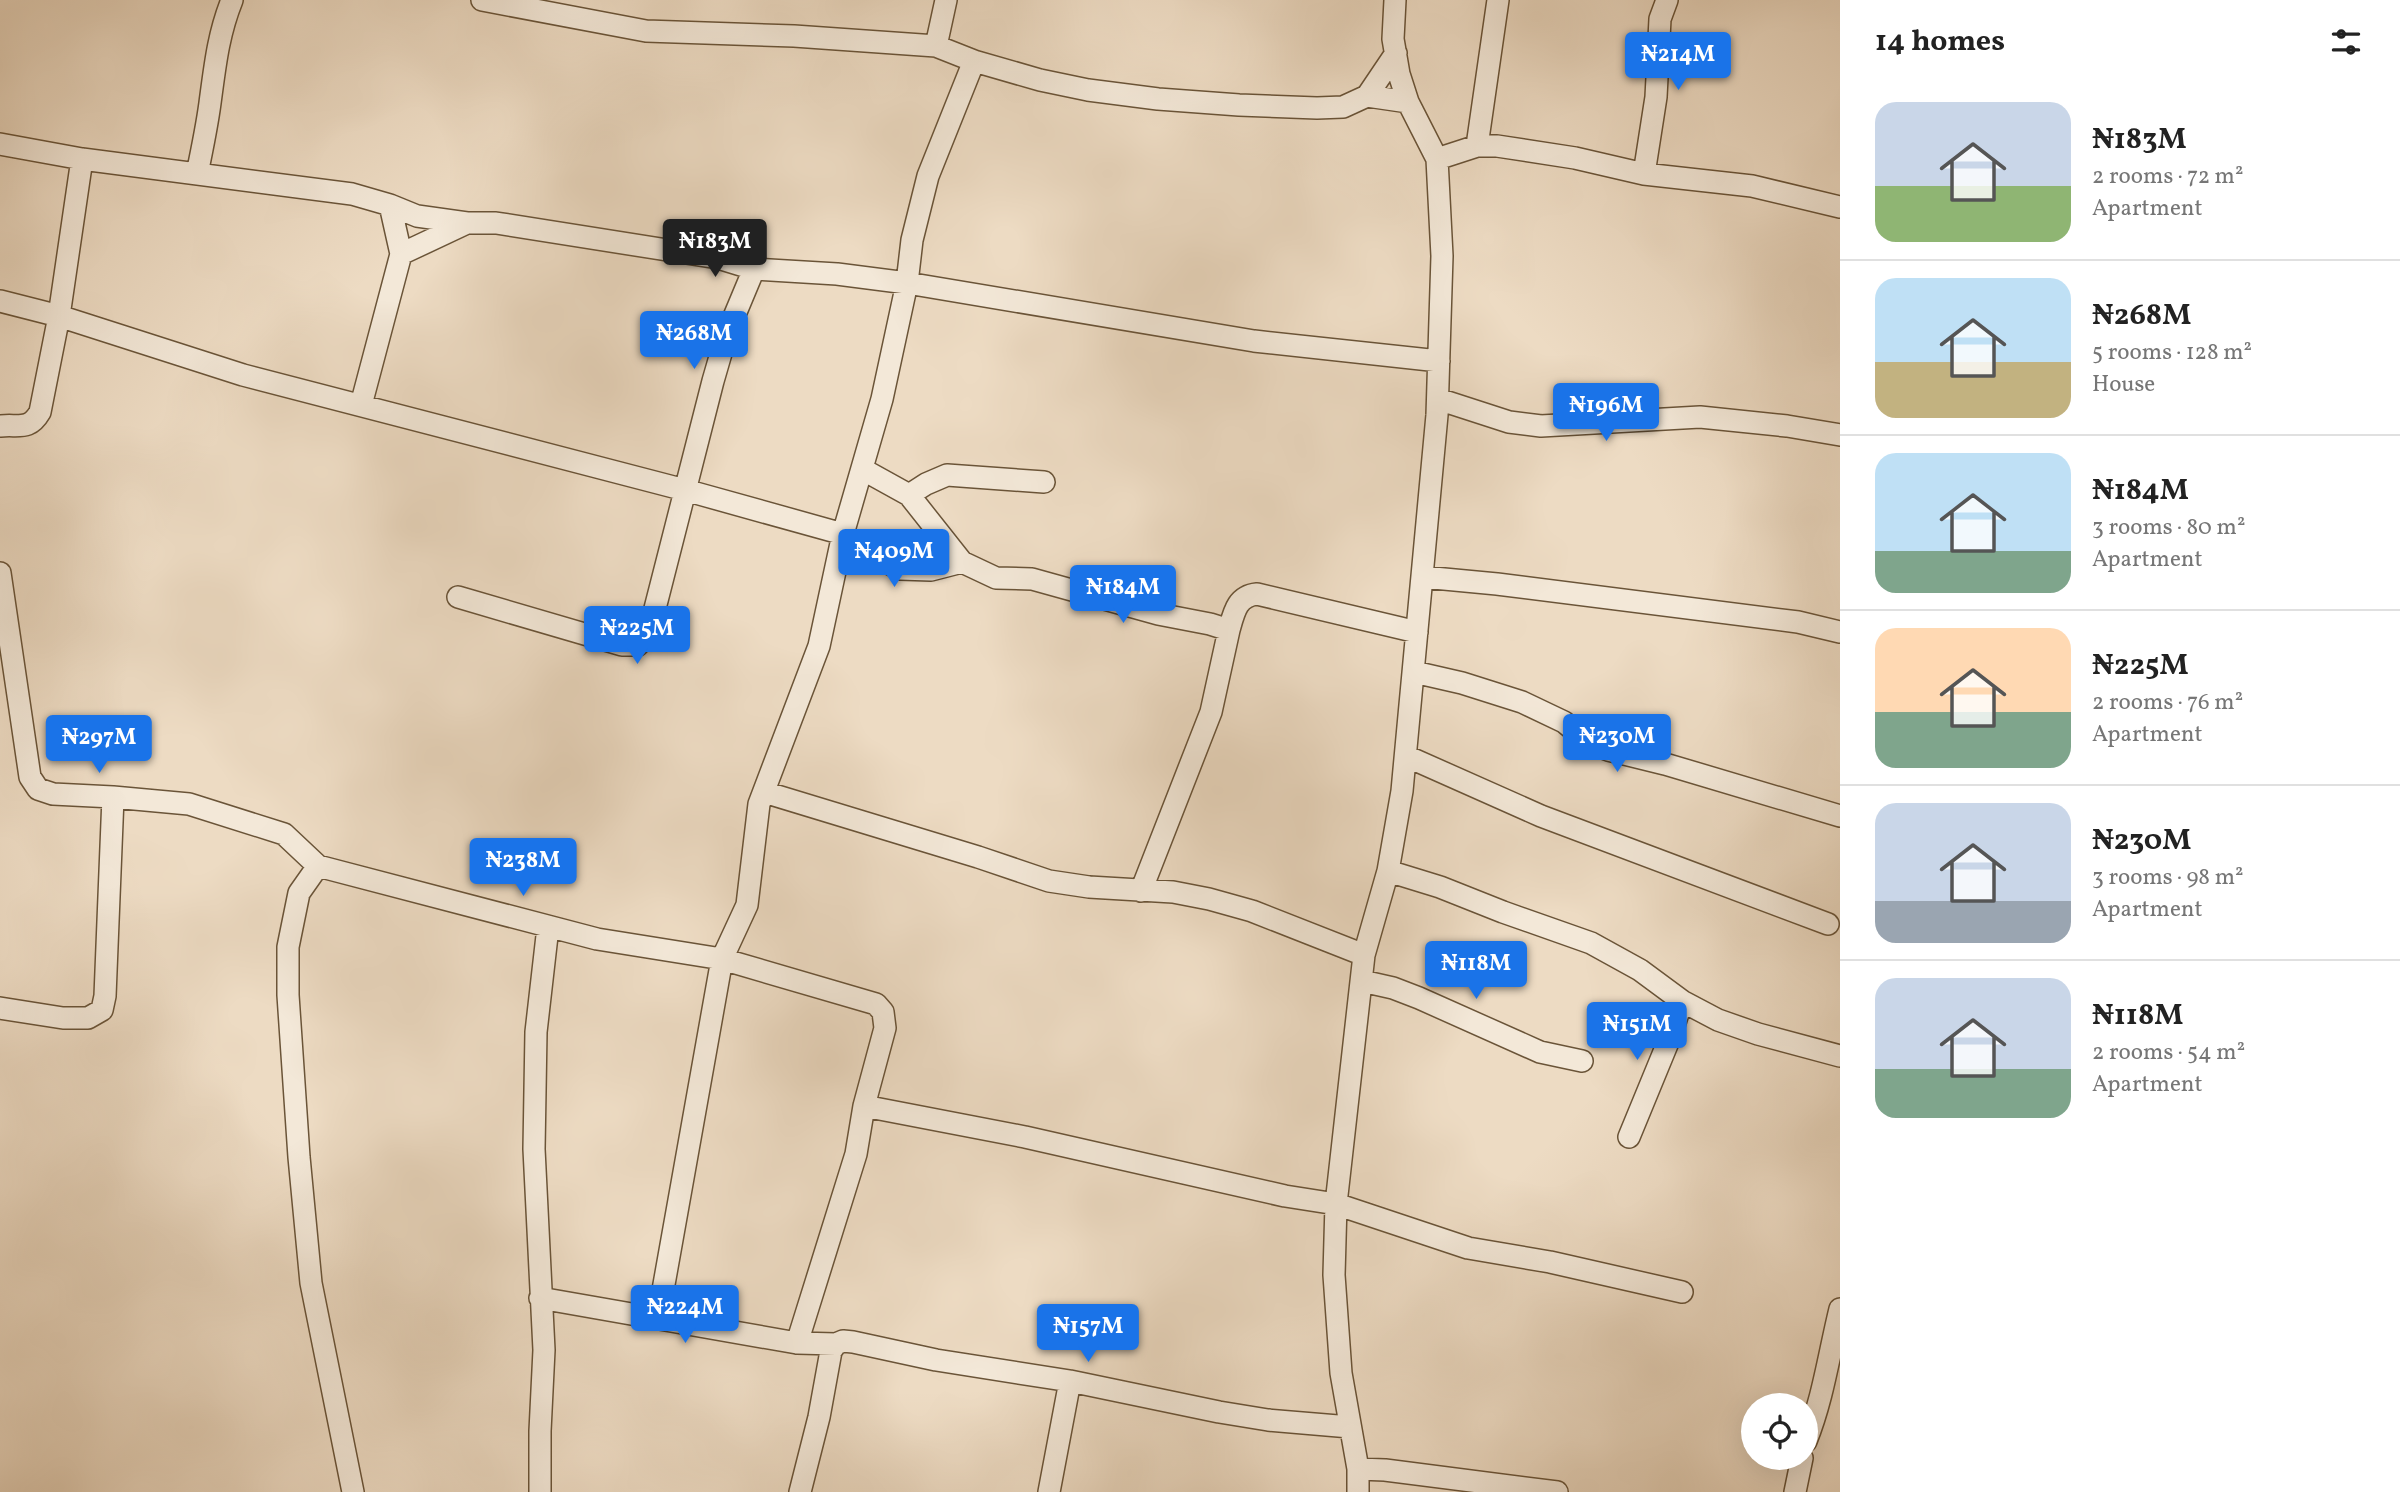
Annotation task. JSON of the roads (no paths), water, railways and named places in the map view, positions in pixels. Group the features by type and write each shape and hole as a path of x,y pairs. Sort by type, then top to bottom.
{"street":[{"path":"197,174 210,105 214,58 232,0"},
{"path":"482,0 646,31 794,36 936,46 974,61 1064,85 1158,99 1317,108 1343,107 1367,96 1396,53"},
{"path":"936,46 946,0"},
{"path":"1358,1492 1358,1469 1341,1373 1334,1275 1336,1204 1364,955 1388,871 1406,755 1438,398 1442,256 1437,159 1408,102 1393,38 1395,0"},
{"path":"1476,146 1498,0"},
{"path":"1644,174 1656,97 1660,19 1667,0"},
{"path":"658,1318 722,959 747,905 759,804 820,646 843,534 882,399 907,283 912,240 928,176 974,61"},
{"path":"1367,96 1408,102"},
{"path":"0,144 82,159 352,194 417,216 467,223 496,223 705,256 754,269 837,274 907,283 1254,341 1439,360"},
{"path":"1437,159 1476,146 1497,146 1575,158 1644,174 1752,186 1840,207"},
{"path":"0,426 27,425 34,421 40,412 59,316 82,159"},
{"path":"360,405 401,254 390,205"},
{"path":"401,254 467,223"},
{"path":"458,597 622,645 638,645 649,632 726,336 754,269"},
{"path":"0,301 59,316 204,364 843,534 872,555 900,569 931,570 962,562"},
{"path":"1438,398 1509,422 1541,426 1700,417 1787,426 1840,435"},
{"path":"862,469 909,495 962,562 996,578 1031,579 1158,614 1229,630"},
{"path":"909,495 947,475 1044,482"},
{"path":"0,573 30,777 38,789 53,794 189,804 284,834 318,866 620,944 722,959 876,1004 883,1012 885,1028 864,1106 856,1154 797,1343"},
{"path":"1423,578 1497,584 1798,622 1840,632"},
{"path":"1142,891 1211,712 1229,630 1240,600 1248,595 1258,594 1417,632"},
{"path":"1414,672 1462,683 1522,702 1564,722 1587,741 1608,750 1665,764 1840,816"},
{"path":"1406,755 1541,816 1828,924"},
{"path":"764,792 1049,881 1089,887 1173,892 1252,911 1364,955"},
{"path":"0,1008 63,1018 88,1018 102,1010 105,996 113,797"},
{"path":"318,866 299,893 288,947 288,995 311,1283 353,1492"},
{"path":"1388,871 1440,887 1591,943 1640,970 1682,1001 1718,1020 1840,1056"},
{"path":"540,1492 544,1350 534,1149 536,1032 548,927"},
{"path":"1362,981 1401,991 1540,1052 1582,1061"},
{"path":"1629,1137 1682,1001"},
{"path":"864,1106 1025,1137 1285,1196 1336,1204 1468,1248 1550,1262 1682,1292"},
{"path":"540,1297 797,1343 836,1345"},
{"path":"1818,1412 1840,1310"},
{"path":"800,1492 819,1417 831,1351 843,1341 936,1360 1070,1381 1243,1416 1350,1427"},
{"path":"1049,1492 1070,1381"},
{"path":"1358,1469 1395,1471 1557,1492"},
{"path":"1802,1470 1802,1491"}]}
